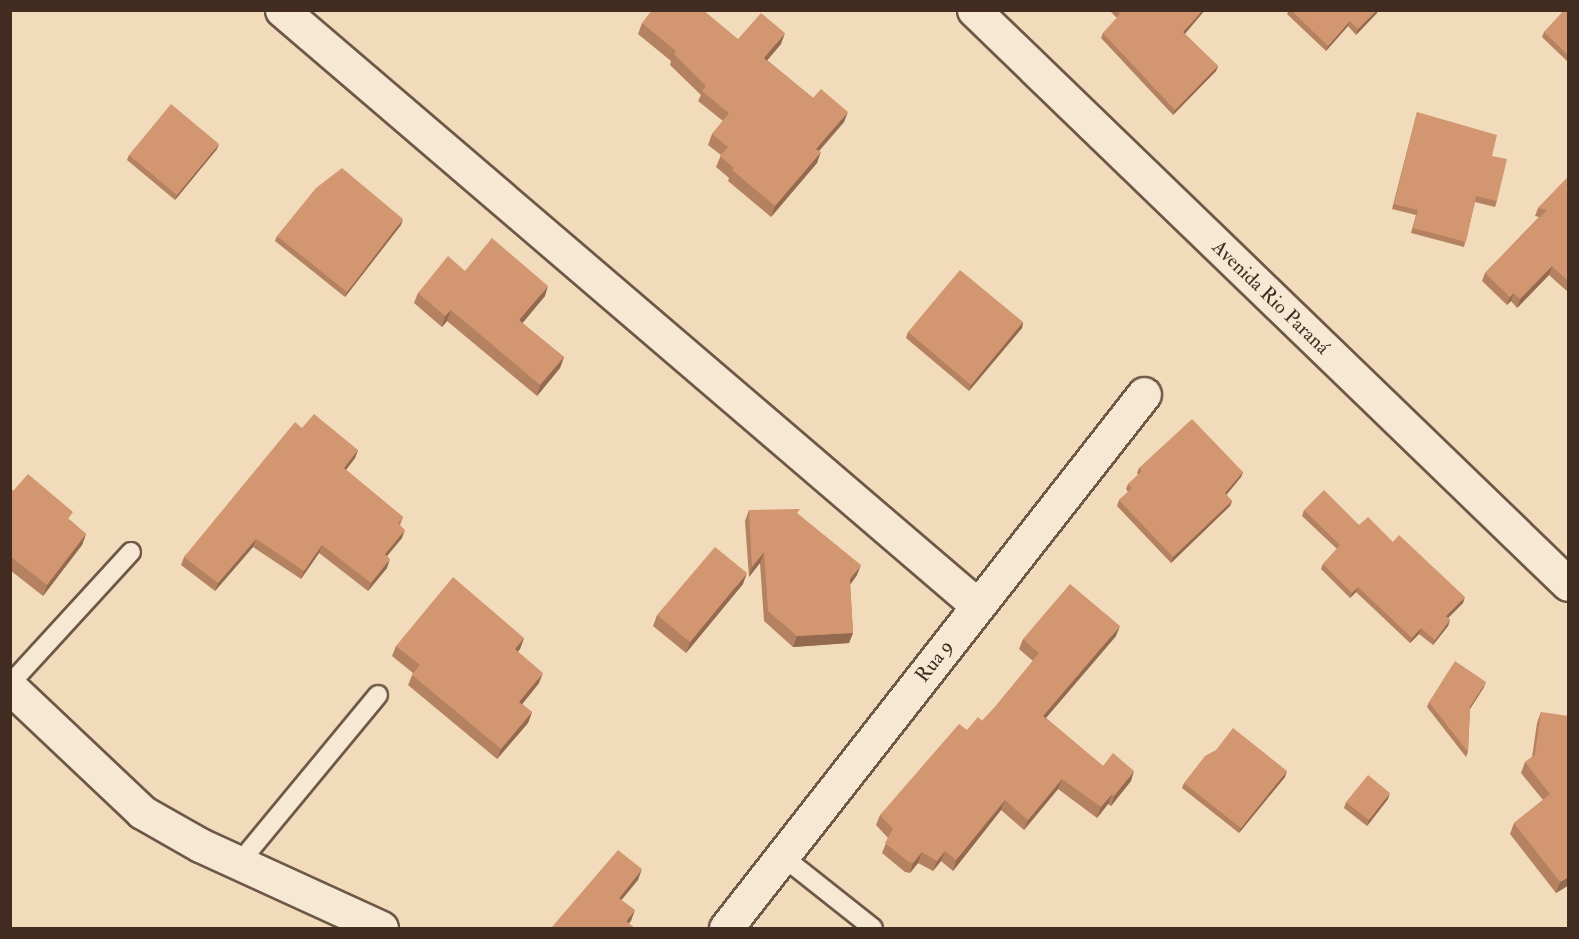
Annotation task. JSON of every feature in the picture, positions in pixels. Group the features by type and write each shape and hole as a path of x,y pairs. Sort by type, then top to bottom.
{"street":[{"path":"282,10 977,605"},
{"name":"Avenida Rio Paraná","path":"974,10 1569,584"},
{"name":"Rua 9","path":"726,928 1144,394"},
{"path":"10,686 142,812 239,863 381,928"}],"lane":[{"path":"10,686 131,552"},
{"path":"239,863 378,695"},
{"path":"782,856 873,928"}],"building":[{"path":"652,10 703,10 738,39 761,13 785,33 764,58 813,98 821,89 848,112 816,149 821,152 775,206 732,170 734,168 720,156 728,147 712,134 729,113 702,91 706,86 674,54 676,51 642,23"},
{"path":"1117,10 1203,10 1183,32 1218,66 1175,110 1103,33 1120,14"},
{"path":"1291,10 1377,10 1358,29 1350,21 1328,46"},
{"path":"1564,10 1569,10 1569,56 1544,32"},
{"path":"171,104 219,144 177,195 129,155"},
{"path":"1417,112 1497,135 1492,156 1507,159 1497,201 1476,196 1466,242 1413,228 1418,210 1394,204"},
{"path":"342,168 403,219 347,292 277,236 316,188"},
{"path":"1569,176 1569,282 1552,266 1520,299 1514,293 1510,297 1485,273 1547,210 1538,208"},
{"path":"492,238 548,286 519,320 564,357 540,385 451,310 445,316 418,293 448,256 465,271"},
{"path":"960,270 1023,322 971,385 908,332"},
{"path":"314,414 358,450 344,468 403,517 398,523 405,530 385,554 390,559 371,583 322,545 304,571 256,539 218,583 184,557 295,422 302,428"},
{"path":"1192,419 1243,472 1225,493 1232,501 1173,557 1119,500 1132,488 1128,484 1142,471 1139,468"},
{"path":"28,474 73,512 68,519 86,534 47,585 10,556 10,489 13,491"},
{"path":"1324,490 1359,525 1368,517 1393,542 1399,535 1465,597 1446,616 1450,620 1435,640 1421,628 1412,638 1358,587 1352,593 1323,564 1340,545 1304,510"},
{"path":"800,509 797,513 861,565 850,579 853,633 797,636 768,611 764,552 752,567 749,510"},
{"path":"715,547 747,573 690,642 657,615"},
{"path":"453,577 524,638 515,649 543,673 519,702 532,712 501,749 412,675 420,665 396,646"},
{"path":"1070,584 1120,626 1043,716 1103,766 1113,753 1134,771 1114,796 1112,794 1101,807 1062,779 1028,820 1005,800 956,860 945,851 937,861 922,852 913,863 909,862 885,843 893,829 880,815 959,724 967,730 978,717 982,721 995,707 1039,653 1023,639"},
{"path":"1455,661 1486,682 1470,707 1468,752 1429,702"},
{"path":"1541,712 1569,716 1569,877 1560,882 1514,823 1550,794 1525,762 1535,755"},
{"path":"1233,728 1287,771 1241,828 1184,783 1205,756 1216,750"},
{"path":"1368,775 1390,793 1369,820 1346,802"},
{"path":"618,850 642,869 619,898 635,910 626,921 635,928 551,928"}]}
